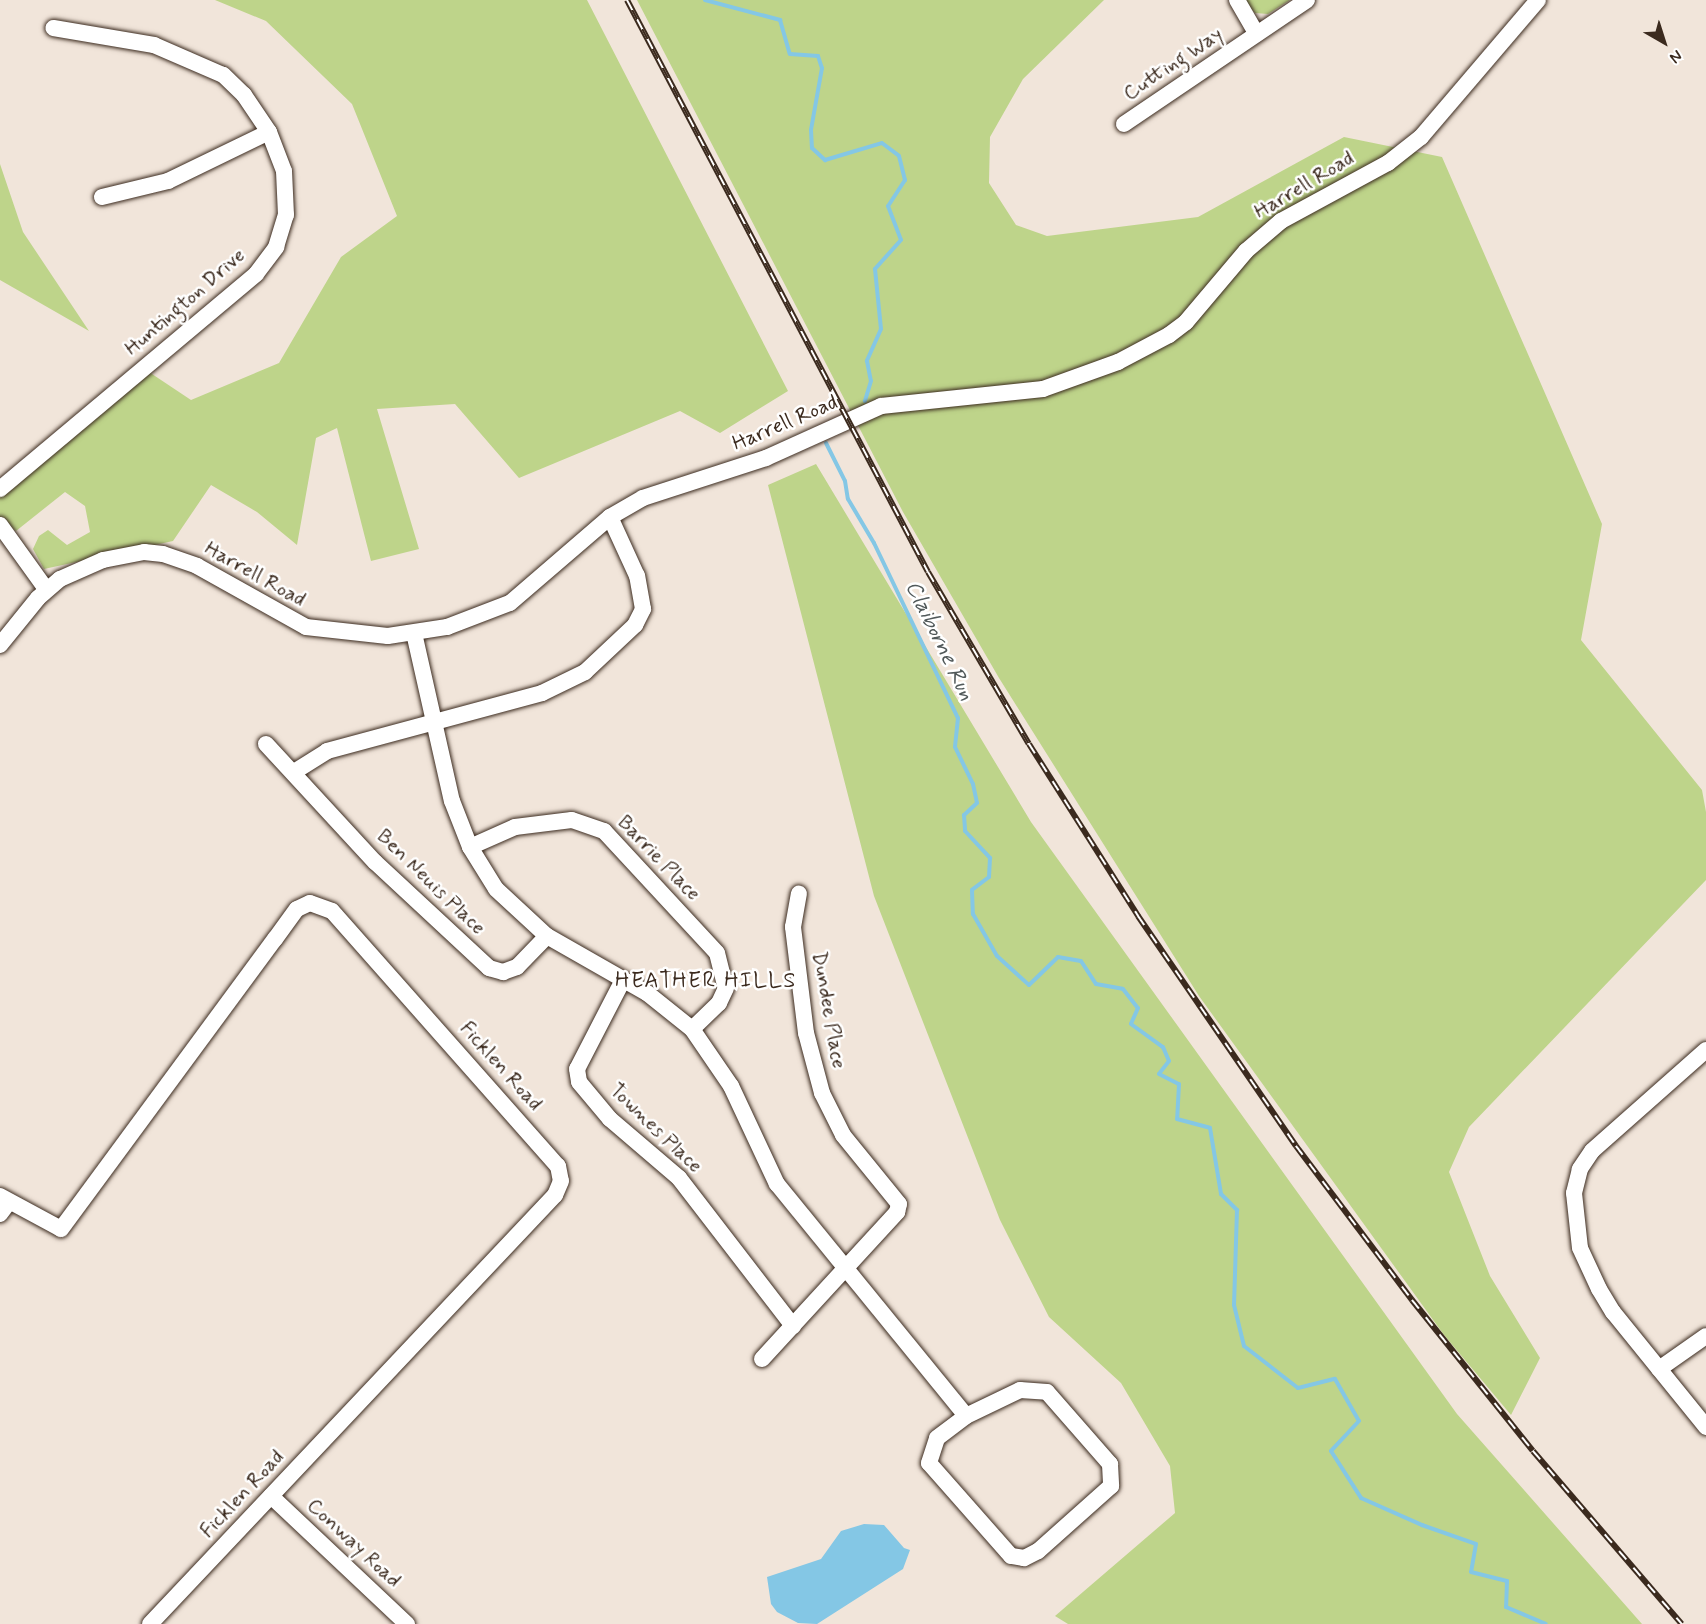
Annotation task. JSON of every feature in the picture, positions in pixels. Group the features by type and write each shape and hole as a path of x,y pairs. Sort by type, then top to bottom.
{"street":[{"path":"1237,0 1257,34"},
{"name":"Cutting Way","path":"1125,124 1307,0"},
{"name":"Harrell Road","path":"0,645 46,590 60,579 123,554 162,554 197,566 306,627 357,635 414,633 480,617 510,603 610,517 643,498 766,458 881,406 1043,389 1118,362 1169,335 1201,306 1264,234 1306,206 1388,163 1421,137 1538,0"},
{"name":"Huntington Drive","path":"0,489 267,261 282,231 288,198 284,171 269,132 244,95 223,75 201,62 154,45 53,28"},
{"path":"102,197 168,181 269,132"},
{"path":"294,772 327,751 434,719 558,688 585,672 635,625 644,600 623,540 610,517"},
{"path":"0,525 46,590"},
{"path":"414,633 452,801 470,847 502,895 547,936 668,1007 692,1029 732,1086 751,1136 777,1184 845,1269 876,1301 920,1362 966,1416"},
{"name":"Ben Neuis Place","path":"266,744 382,870 489,968 503,972 517,967 547,936"},
{"name":"Barrie Place","path":"470,847 515,827 572,820 604,831 717,952 726,988 719,1003 692,1029"},
{"name":"Dundee Place","path":"799,894 793,927 806,1033 822,1093 843,1135 898,1204 897,1212 845,1269"},
{"name":"Ficklen Road","path":"3,1204 61,1229 297,909 310,903 332,911 558,1166 561,1181 555,1194 150,1624"},
{"name":"Townes Place","path":"623,980 577,1069 579,1082 617,1126 679,1178 793,1326"},
{"path":"1706,1050 1608,1134 1586,1159 1575,1184 1575,1228 1586,1263 1613,1312 1706,1427"},
{"path":"762,1359 845,1269"},
{"path":"1659,1369 1706,1336"},
{"path":"1020,1389 1047,1392 1110,1464 1111,1486 1038,1551 1024,1558 1011,1556 929,1463 937,1438 966,1416 1020,1389"},
{"name":"Conway Road","path":"271,1496 407,1624"}],"green space":[{"path":"215,0 587,0 788,391 720,433 680,411 519,478 455,404 377,409 419,549 371,561 337,428 316,438 297,545 257,512 211,485 173,541 44,569 33,549 39,536 48,530 67,545 90,532 85,506 65,492 16,531 0,518 0,493 149,372 191,400 279,363 341,257 397,216 352,104 266,21"},
{"path":"637,0 1104,0 1023,79 990,137 989,183 1016,225 1047,236 1198,217 1344,137 1442,157 1602,524 1581,640 1702,790 1706,812 1706,880 1469,1127 1449,1172 1490,1276 1540,1358 1511,1415 1444,1335 1199,996 999,678 903,512"},
{"path":"1244,0 1290,0 1268,14 1255,13"},
{"path":"0,164 23,232 89,331 0,280"},
{"path":"816,464 1031,822 1457,1414 1642,1624 1068,1624 1055,1616 1175,1513 1170,1466 1121,1383 1049,1317 1000,1220 874,896 768,485"}],"water":[{"path":"864,1524 884,1525 904,1548 910,1550 903,1569 817,1624 798,1623 777,1612 771,1604 767,1577 821,1559 841,1531"}],"waterway":[{"name":"Claiborne Run","path":"705,0 780,20 790,54 818,56 822,68 811,130 812,148 825,160 882,143 899,156 905,180 888,206 901,240 875,269 881,329 867,361 871,381 865,401"},
{"name":"Claiborne Run","path":"826,443 845,481 848,499 874,543 958,718 955,747 973,784 977,803 964,815 965,831 990,858 989,877 972,890 973,914 997,956 1029,985 1058,957 1081,961 1096,984 1123,989 1138,1008 1131,1024 1163,1047 1169,1061 1159,1074 1179,1084 1177,1119 1210,1128 1221,1194 1237,1210 1234,1305 1244,1346 1298,1388 1335,1379 1359,1421 1331,1451 1361,1498 1422,1525 1476,1544 1471,1572 1507,1581 1506,1607 1546,1624"}],"railway":[{"path":"627,0 928,572 1029,744 1138,916 1296,1146 1412,1300 1533,1451 1682,1624"}],"district":[{"name":"HEATHER HILLS","path":"706,982"}]}
